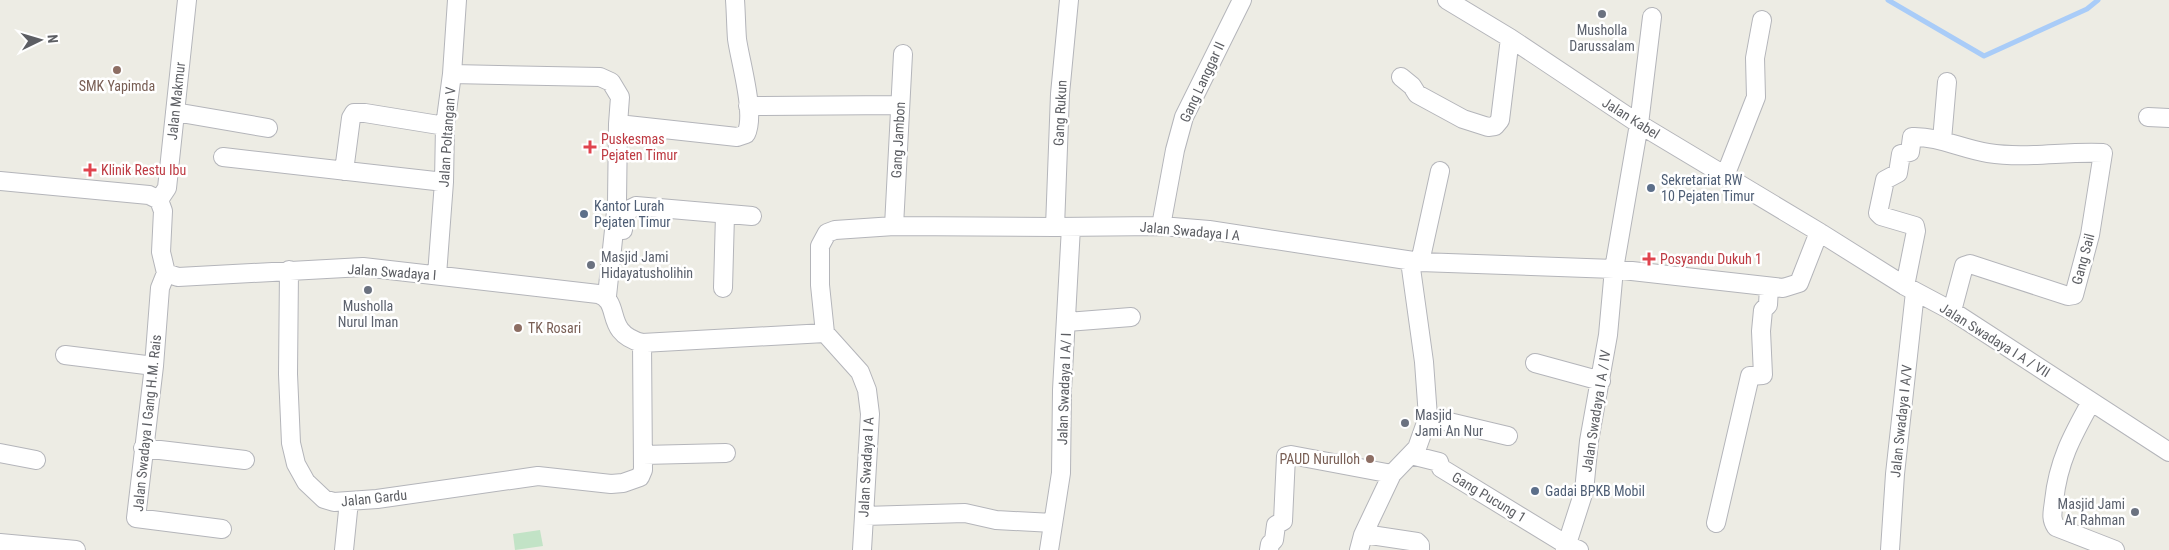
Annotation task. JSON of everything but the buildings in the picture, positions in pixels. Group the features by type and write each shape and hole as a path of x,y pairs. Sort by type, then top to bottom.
{"street":[{"name":"Jalan Makmur","path":"159,200 167,188 187,0"},
{"name":"Jalan Poltangan V","path":"437,274 444,182 445,126 452,74 457,0"},
{"path":"618,124 737,137 747,132 748,106 737,39 735,0"},
{"name":"Gang Rukun","path":"1063,227 1060,94 1069,0"},
{"name":"Gang Langgar II","path":"1161,226 1175,150 1184,118 1197,86 1242,0"},
{"name":"Jalan Kabel","path":"1447,0 1510,38 1639,124 1819,232"},
{"name":"Jalan Swadaya I A / IV","path":"1570,548 1584,491 1589,441 1601,381 1614,269 1639,124 1652,17"},
{"path":"1726,176 1756,97 1755,58 1762,20"},
{"path":"1401,77 1412,86 1417,94 1464,119 1488,128 1495,126 1500,120 1510,38"},
{"name":"Gang Jambon","path":"894,226 902,54"},
{"path":"452,74 600,78 610,82 620,97 617,202 606,296 622,334 631,340 642,342 825,334"},
{"path":"1942,140 1947,82"},
{"path":"748,106 900,105"},
{"path":"175,112 268,128"},
{"path":"344,171 351,118 354,114 365,113 445,126"},
{"path":"2148,117 2169,118"},
{"name":"Jalan Swadaya I A/V","path":"1890,550 1915,228 1913,224 1879,214 1886,178 1898,173 1901,154 1910,152 1912,137 1942,140"},
{"name":"Gang Sail","path":"1942,140 1987,153 2012,155 2104,154 2090,234 2074,295 2068,296 1970,264 1964,266 1952,311"},
{"path":"223,156 444,182"},
{"path":"1420,550 1420,545 1417,542 1362,542 1392,474 1411,455 1422,436 1428,417 1415,261 1440,171"},
{"path":"0,181 149,195 159,200 163,210 161,252 166,273"},
{"path":"609,270 621,266 624,216 628,209 636,206 656,207 725,215 752,216"},
{"path":"723,288 725,215"},
{"name":"Jalan Swadaya I A","path":"862,550 870,414 867,390 860,372 825,334 820,285 820,246 823,238 834,230 894,226 1161,226 1209,230 1415,261 1614,269 1787,288 1799,283 1819,232"},
{"name":"Jalan Swadaya I A/ I","path":"1048,550 1061,473 1062,390 1067,322 1063,227"},
{"name":"Jalan Swadaya I A / VII","path":"1819,232 1910,289 1952,311 2169,452"},
{"name":"Jalan Swadaya I","path":"166,273 178,277 363,267 437,274 606,296"},
{"name":"Jalan Gardu","path":"289,270 289,419 296,464 306,482 316,494 334,502 377,499 538,476 612,484 640,477 643,470 643,455"},
{"name":"Jalan Swadaya I Gang H.M. Rais","path":"166,273 160,288 154,366 136,518 222,529"},
{"path":"1716,523 1750,376 1763,375 1761,331 1763,310 1768,304 1769,287"},
{"path":"1067,322 1131,317"},
{"path":"642,342 643,455 726,454"},
{"path":"65,355 154,366"},
{"path":"1535,364 1601,381"},
{"path":"2091,402 2064,454 2056,481 2052,518 2056,527 2115,550"},
{"path":"1428,417 1508,436"},
{"path":"143,448 245,460"},
{"path":"0,453 36,460"},
{"path":"1269,550 1270,544 1274,540 1276,525 1283,522 1286,456 1291,455 1392,474"},
{"name":"Gang Pucung 1","path":"1411,455 1440,462 1441,468 1570,548"},
{"path":"344,550 349,501"},
{"path":"864,516 965,513 996,520 1053,523"},
{"path":"0,543 76,550"}],"green space":[{"path":"540,530 543,546 515,550 513,534"}],"waterway":[{"path":"1888,0 1984,56 2087,9 2098,0"}],"place":[{"name":"Musholla Darussalam","path":"1602,14"},
{"name":"SMK Yapimda","path":"117,70"},
{"name":"Puskesmas Pejaten Timur","path":"590,147"},
{"name":"Klinik Restu Ibu","path":"90,170"},
{"name":"Sekretariat RW 10 Pejaten Timur","path":"1651,188"},
{"name":"Kantor Lurah Pejaten Timur","path":"584,214"},
{"name":"Posyandu Dukuh 1","path":"1649,259"},
{"name":"Masjid Jami Hidayatusholihin","path":"591,265"},
{"name":"Musholla Nurul Iman","path":"368,290"},
{"name":"TK Rosari","path":"518,328"},
{"name":"Masjid Jami An Nur","path":"1405,423"},
{"name":"PAUD Nurulloh","path":"1370,459"},
{"name":"Gadai BPKB Mobil","path":"1535,491"},
{"name":"Masjid Jami Ar Rahman","path":"2135,512"}]}
